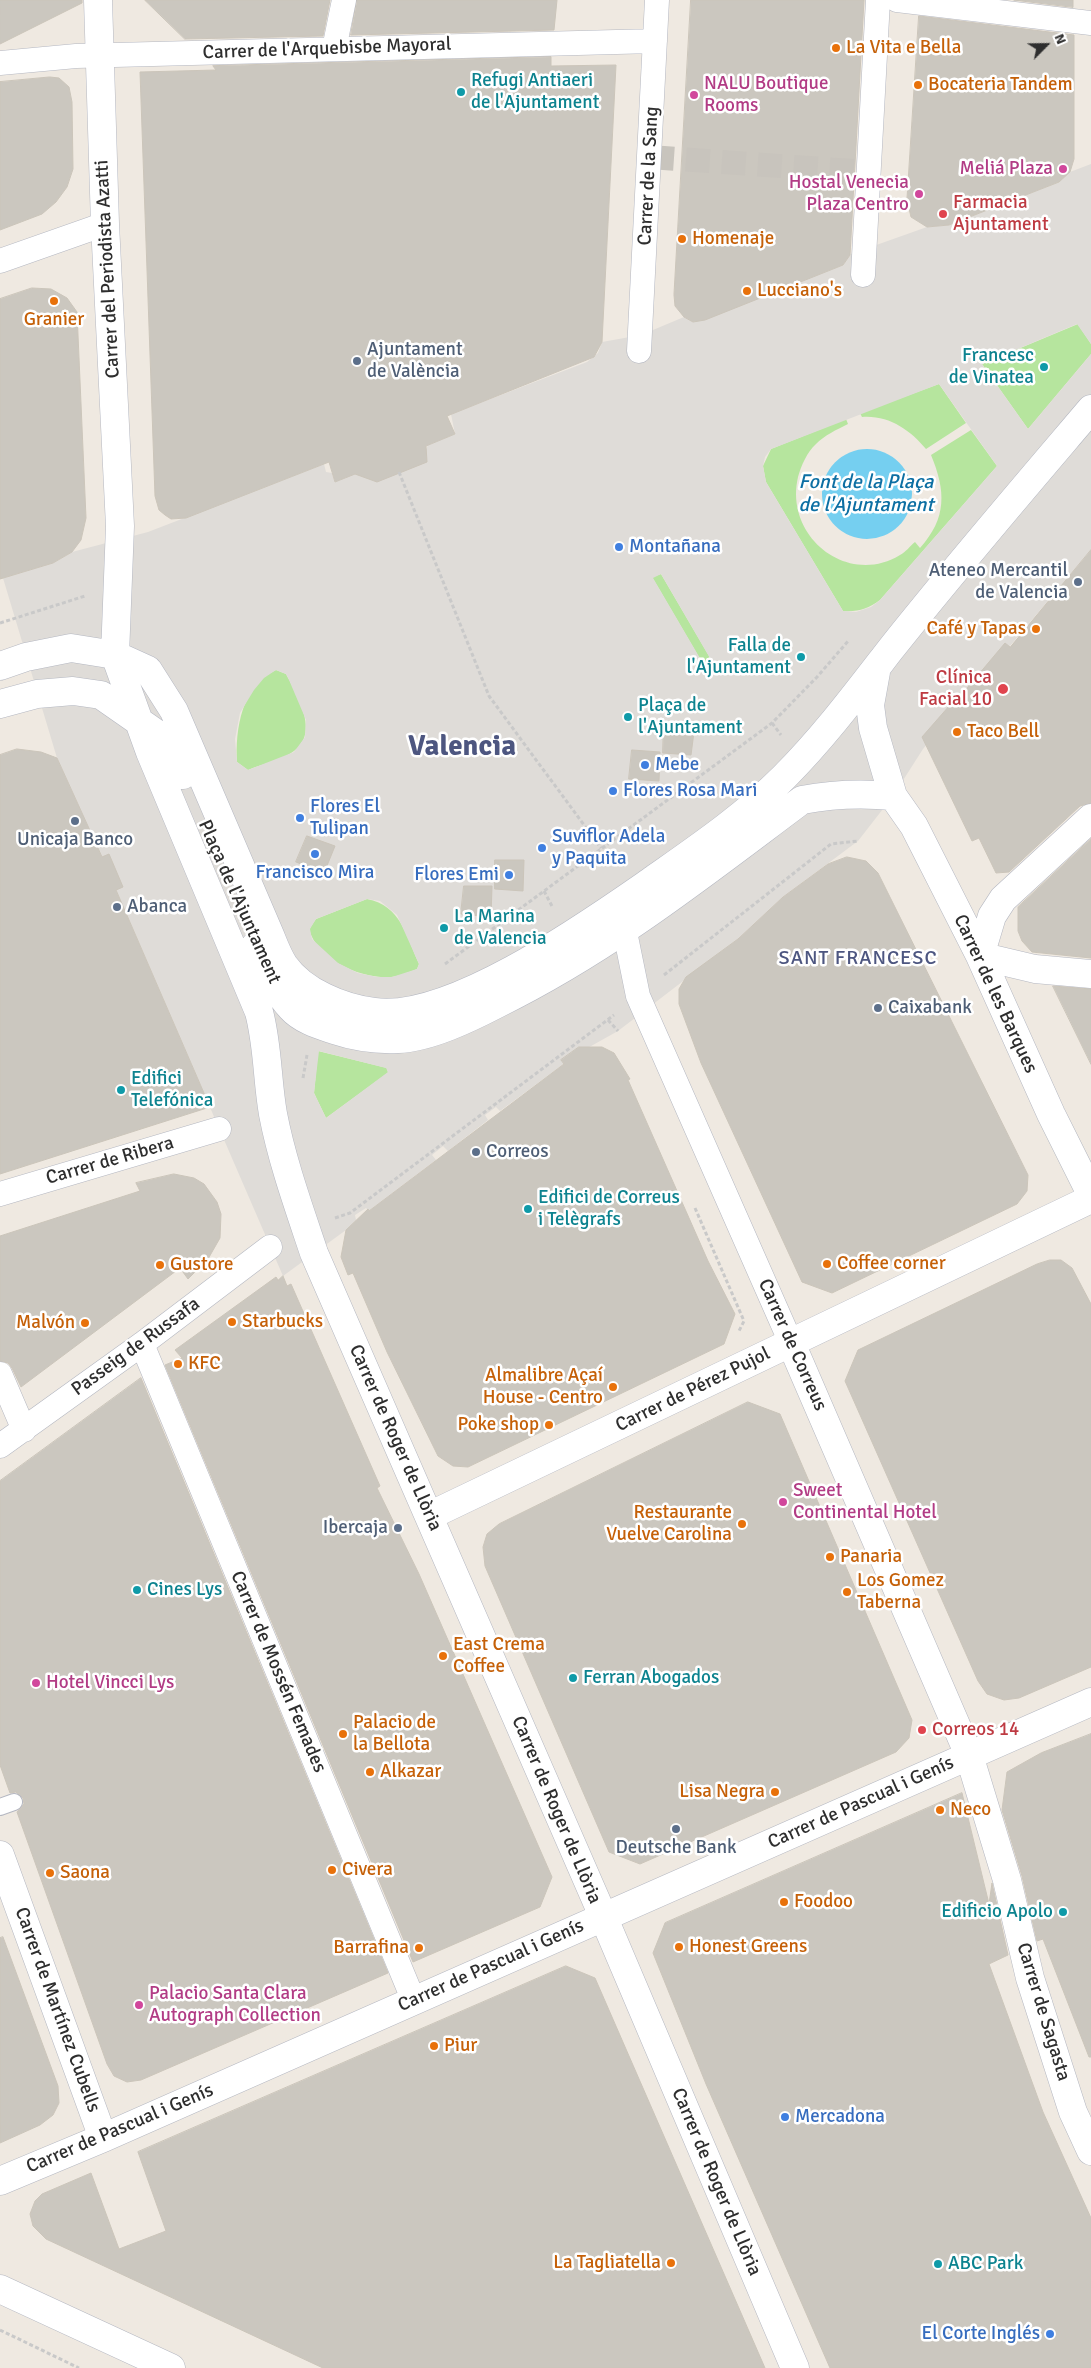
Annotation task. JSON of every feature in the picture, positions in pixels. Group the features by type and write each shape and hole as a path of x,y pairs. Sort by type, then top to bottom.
{"street":[{"name":"Carrer del Periodista Azatti","path":"98,0 105,224 119,538"},
{"path":"334,49 344,0"},
{"name":"Carrer de la Sang","path":"639,351 657,0"},
{"path":"863,275 878,0"},
{"path":"897,0 1091,23"},
{"name":"Carrer de l'Arquebisbe Mayoral","path":"0,63 100,55 655,41"},
{"path":"0,262 105,224"},
{"name":"Plaça de l'Ajuntament","path":"115,655 148,670 174,710 283,963 296,979 334,1001 375,1013 404,1011 436,1004 493,980 568,937 699,846 783,778 876,670 1091,409"},
{"name":"Plaça de l'Ajuntament","path":"119,538 115,655 150,752 259,1012 266,1041 273,1112 281,1148 314,1253"},
{"path":"0,666 71,648 115,655"},
{"name":"Plaça de l'Ajuntament","path":"140,724 170,745 255,947 273,982 291,1009 311,1023 357,1037 399,1039 434,1030 477,1014 544,982 625,932 802,800 858,793 893,796 873,728 870,705 876,670"},
{"path":"0,704 37,694 73,691 101,695 140,724"},
{"name":"Carrer de les Barques","path":"893,796 914,826 980,956 1051,1114 1091,1194"},
{"path":"1091,818 1003,899 992,916 980,956 1035,969 1091,974"},
{"name":"Carrer de Correus","path":"625,932 638,996 791,1343 969,1755"},
{"name":"Carrer de Ribera","path":"0,1194 220,1129"},
{"name":"Carrer de Pérez Pujol","path":"429,1516 1091,1199"},
{"name":"Passeig de Russafa","path":"0,1446 142,1344 270,1247"},
{"name":"Carrer de Roger de Llòria","path":"314,1253 602,1916 795,2368"},
{"name":"Carrer de Mossén Femades","path":"142,1344 413,1999"},
{"path":"0,1374 24,1430"},
{"name":"Carrer de Pascual i Genís","path":"0,2181 103,2138 413,1999 1091,1702"},
{"name":"Carrer de Sagasta","path":"969,1755 1007,1880 1030,1978 1073,2112 1091,2151"},
{"name":"Carrer de Martínez Cubells","path":"0,1855 103,2138"},
{"path":"0,2289 171,2368"}],"path":[{"path":"399,472 489,696 600,848"},
{"path":"0,623 85,596"},
{"path":"442,965 772,723 817,677 849,640"},
{"path":"327,1220 350,1213 608,1020 831,844 858,841"},
{"path":"544,891 555,911"},
{"path":"608,1020 618,1031 622,1040"},
{"name":"Carrer de Correus","path":"693,1203 744,1321 735,1338"},
{"path":"0,2330 79,2368"}],"green space":[{"path":"1078,324 1091,344 1091,354 1028,429 982,364"},
{"path":"939,384 966,423 926,449 898,425 881,418 862,417 860,413"},
{"path":"846,419 848,424 823,438 807,455 798,477 796,499 801,519 810,536 824,550 841,560 860,565 880,563 902,554 915,542 920,548 935,526 941,504 939,480 931,455 971,430 997,466 880,600 863,609 843,611 766,482 763,466 771,449"},
{"path":"661,574 712,661 704,666 652,577"},
{"path":"276,670 286,674 296,692 304,713 305,734 302,743 294,751 248,770 237,762 239,723 248,697 255,686 264,677"},
{"path":"367,899 388,908 401,923 419,964 417,969 391,977 367,975 342,965 321,950 309,929 316,919"},
{"path":"318,1051 387,1068 388,1073 326,1118 314,1093"}],"shaded area":[{"name":"Plaça de l'Ajuntament","path":"1091,164 1091,344 1077,324 982,364 1028,429 1091,354 1091,550 923,749 893,796 858,841 783,897 738,939 618,1031 575,1055 572,1052 562,1060 564,1064 500,1111 496,1107 485,1115 488,1120 448,1151 443,1146 432,1155 436,1160 369,1211 366,1208 355,1215 356,1220 346,1230 283,1276 57,758 3,578 53,563 72,552 148,532 324,464 326,472 332,473 335,482 358,472 425,461 425,451 428,445 455,434 451,414 587,362 598,353 602,342 641,335 684,317 693,322 843,265 851,254 927,227 949,225 1059,182 1070,172","holes":["939,384 997,466 880,600 871,607 856,612 843,611 766,482 763,466 765,457 771,449","661,574 711,660 704,665 653,578","276,670 286,674 306,720 305,737 294,752 248,770 237,762 235,739 240,713 264,678","367,899 380,901 397,915 419,964 417,969 392,977 377,977 358,973 338,963 312,939 310,929 316,919","319,1051 386,1068 388,1072 326,1118 314,1093"]}],"water":[{"name":"Font de la Plaça de l'Ajuntament","path":"858,449 876,449 892,456 905,469 912,485 912,503 905,519 892,532 876,539 858,539 842,532 829,519 822,503 822,485 829,469 842,456"}],"building":[{"path":"0,0 82,0 82,3 0,44"},
{"path":"145,0 330,0 323,36 185,39"},
{"path":"357,0 557,0 554,30 351,35"},
{"path":"691,0 864,0 850,255 843,265 705,320 693,322 684,317 675,306 674,295"},
{"path":"1014,0 1073,0 1073,7"},
{"path":"919,16 1074,35 1074,159 1070,172 1059,182 949,225 927,227 911,217 907,200"},
{"path":"551,57 551,66 616,65 602,342 594,357 447,416 455,434 426,446 427,462 377,482 355,474 335,482 329,462 186,518 171,519 159,510 155,496 140,72 216,70 213,66"},
{"path":"50,77 59,78 69,87 72,102 73,169 67,187 56,202 42,214 0,230 0,82"},
{"path":"32,288 51,289 67,298 77,312 86,518 81,540 72,552 53,563 0,579 0,299"},
{"path":"1091,550 1091,803 1080,806 1009,872 996,873 979,838 972,841 922,737 950,705 952,706 1005,643 1010,647"},
{"path":"664,724 695,724 691,755 663,753"},
{"path":"17,749 41,752 57,758 102,857 109,854 123,887 116,890 210,1107 0,1174 0,755"},
{"name":"Mebe","path":"632,750 660,752 659,781 629,779"},
{"name":"Francisco Mira","path":"307,836 335,846 324,873 296,862"},
{"path":"1091,839 1091,958 1032,952 1022,941 1018,931 1018,907"},
{"path":"847,857 866,861 878,873 1028,1175 1027,1191 1017,1204 832,1293 802,1282 701,1063 679,1004 679,989 686,977 738,939 783,897 828,864"},
{"name":"Flores Emi","path":"495,860 524,860 523,891 495,889"},
{"path":"464,886 492,886 491,917 461,914"},
{"path":"1053,986 1091,989 1091,1064"},
{"name":"Edifici de Correus i Telègrafs","path":"579,1047 602,1047 614,1053 630,1079 628,1080 708,1261 735,1314 724,1344 468,1467 453,1466 438,1456 387,1352 353,1273 348,1275 341,1257 346,1230 368,1209 369,1211 564,1064 561,1060"},
{"path":"174,1174 194,1178 204,1184 217,1202 221,1214 220,1238 208,1259 188,1279 180,1268 21,1387 8,1363 0,1361 0,1236 140,1191 136,1183"},
{"path":"1050,1260 1061,1260 1072,1268 1091,1304 1091,1667 1019,1698 1004,1700 987,1694 978,1681 845,1381 858,1350 1037,1264"},
{"path":"283,1276 287,1286 291,1284 380,1486 377,1488 419,1574 552,1877 540,1907 413,1962 165,1365 182,1358 175,1350 276,1277 278,1280"},
{"path":"141,1378 388,1973 141,2080 127,2082 114,2076 107,2064 17,1812 24,1804 23,1798 16,1792 10,1793 0,1765 0,1481"},
{"path":"748,1402 780,1414 912,1720 909,1738 896,1752 640,1864 609,1852 485,1566 483,1547 487,1534 499,1524"},
{"name":"Edificio Apolo","path":"1091,1734 1091,2057 1089,2057 1043,1939 1037,1941 1022,1876 1002,1810 1007,1772 1041,1753"},
{"path":"962,1793 989,1904 992,1883 1008,1955 989,1964 1043,2112 1091,2218 1091,2368 830,2368 706,2084 653,1953 665,1923"},
{"path":"3,1937 58,2086 59,2103 53,2115 40,2125 0,2143 0,1938"},
{"path":"566,1966 595,1978 765,2368 323,2368 46,2239 33,2226 30,2214 35,2201 42,2194 91,2173 119,2249 166,2231 138,2152"}],"tunnel":[{"path":"650,157 867,172"}],"place":[{"name":"La Vita e Bella","path":"836,48"},
{"name":"Bocateria Tandem","path":"918,85"},
{"name":"Refugi Antiaeri de l'Ajuntament","path":"461,92"},
{"name":"NALU Boutique Rooms","path":"694,95"},
{"name":"Meliá Plaza","path":"1063,169"},
{"name":"Hostal Venecia Plaza Centro","path":"919,194"},
{"name":"Farmacia Ajuntament","path":"943,214"},
{"name":"Homenaje","path":"682,239"},
{"name":"Lucciano's","path":"747,291"},
{"name":"Granier","path":"54,301"},
{"name":"Ajuntament de València","path":"357,361"},
{"name":"Francesc de Vinatea","path":"1044,367"},
{"name":"Montañana","path":"619,547"},
{"name":"Ateneo Mercantil de Valencia","path":"1078,582"},
{"name":"Café y Tapas","path":"1036,629"},
{"name":"Falla de l'Ajuntament","path":"801,657"},
{"name":"Clínica Facial 10","path":"1003,689"},
{"name":"Plaça de l'Ajuntament","path":"628,717"},
{"name":"Taco Bell","path":"957,732"},
{"name":"Mebe","path":"645,765"},
{"name":"Flores Rosa Mari","path":"613,791"},
{"name":"Flores El Tulipan","path":"300,818"},
{"name":"Unicaja Banco","path":"75,821"},
{"name":"Suviflor Adela y Paquita","path":"542,848"},
{"name":"Francisco Mira","path":"315,854"},
{"name":"Flores Emi","path":"509,875"},
{"name":"Abanca","path":"117,907"},
{"name":"La Marina de Valencia","path":"444,928"},
{"name":"Caixabank","path":"878,1008"},
{"name":"Edifici Telefónica","path":"121,1090"},
{"name":"Correos","path":"476,1152"},
{"name":"Edifici de Correus i Telègrafs","path":"528,1209"},
{"name":"Coffee corner","path":"827,1264"},
{"name":"Gustore","path":"160,1265"},
{"name":"Starbucks","path":"232,1322"},
{"name":"Malvón","path":"85,1323"},
{"name":"KFC","path":"178,1364"},
{"name":"Almalibre Açaí House - Centro","path":"613,1387"},
{"name":"Poke shop","path":"549,1425"},
{"name":"Sweet Continental Hotel","path":"783,1502"},
{"name":"Restaurante Vuelve Carolina","path":"742,1524"},
{"name":"Ibercaja","path":"398,1528"},
{"name":"Panaria","path":"830,1557"},
{"name":"Cines Lys","path":"137,1590"},
{"name":"Los Gomez Taberna","path":"847,1592"},
{"name":"East Crema Coffee","path":"443,1656"},
{"name":"Ferran Abogados","path":"573,1678"},
{"name":"Hotel Vincci Lys","path":"36,1683"},
{"name":"Correos 14","path":"922,1730"},
{"name":"Palacio de la Bellota","path":"343,1734"},
{"name":"Alkazar","path":"370,1772"},
{"name":"Lisa Negra","path":"775,1792"},
{"name":"Neco","path":"940,1810"},
{"name":"Deutsche Bank","path":"676,1829"},
{"name":"Civera","path":"332,1870"},
{"name":"Saona","path":"50,1873"},
{"name":"Foodoo","path":"784,1902"},
{"name":"Edificio Apolo","path":"1063,1912"},
{"name":"Honest Greens","path":"679,1947"},
{"name":"Barrafina","path":"419,1948"},
{"name":"Palacio Santa Clara Autograph Collection","path":"139,2005"},
{"name":"Piur","path":"434,2046"},
{"name":"Mercadona","path":"785,2117"},
{"name":"La Tagliatella","path":"671,2263"},
{"name":"ABC Park","path":"938,2264"},
{"name":"El Corte Inglés","path":"1050,2334"}],"district":[{"name":"Valencia","path":"462,747"},
{"name":"SANT FRANCESC","path":"858,959"}]}
